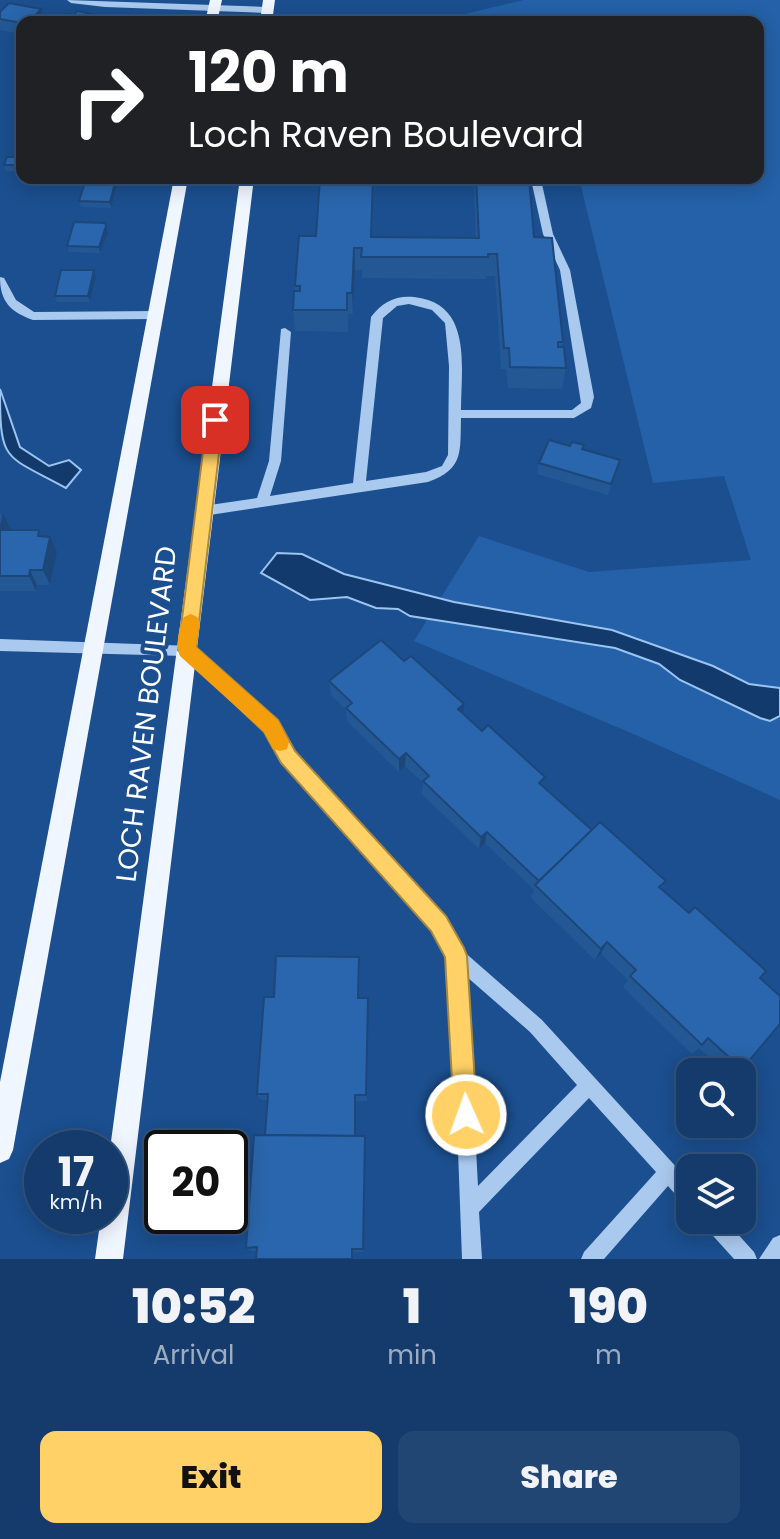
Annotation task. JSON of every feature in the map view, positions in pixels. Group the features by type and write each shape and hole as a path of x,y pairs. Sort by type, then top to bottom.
{"main road":[{"name":"LOCH RAVEN BOULEVARD","path":"0,1150 4,1104 94,647 180,184"},
{"name":"LOCH RAVEN BOULEVARD","path":"109,1259 246,184"}],"street":[{"path":"76,0 267,11"},
{"path":"453,414 574,414 587,405 565,270 548,234 537,184"},
{"path":"0,281 14,304 33,316 156,315"},
{"path":"203,511 359,488 428,477 446,469 454,455 454,335 444,314 426,303 397,302 384,307 374,327 359,488"},
{"path":"262,502 275,461 285,332"},
{"path":"0,645 187,650 271,726 288,757 439,923 456,956 536,1026 676,1181"},
{"path":"456,956 472,1259"},
{"path":"470,1208 589,1085"},
{"path":"591,1259 668,1172"},
{"path":"725,1234 747,1259"},
{"path":"769,1259 780,1245"}],"shaded area":[{"path":"524,0 780,0 780,800 414,641 479,536 589,572 751,560 724,476 653,483 580,184 764,184 764,16 457,16"},
{"path":"0,389 20,447 49,466 69,460 81,470 66,488 18,462 10,454 2,431"},
{"path":"277,553 302,554 344,574 454,602 612,630 713,666 749,684 780,688 780,716 770,721 760,718 680,680 659,664 615,648 410,616 398,609 376,608 347,597 310,600 261,573"}],"building":[{"path":"9,3 41,9 35,16 16,16 16,22 0,19 0,12"},
{"path":"77,11 97,15 65,16 74,15"},
{"path":"7,157 16,157 16,165 4,165"},
{"path":"84,184 115,184 110,202 79,201"},
{"path":"320,184 373,184 371,237 479,238 476,184 530,184 534,237 552,238 563,342 558,342 558,347 564,347 566,368 510,367 509,348 504,348 497,254 488,254 488,257 361,257 362,248 354,248 352,293 347,293 347,310 293,310 294,291 300,291 300,286 295,286 299,236 316,236"},
{"path":"74,222 105,223 99,247 67,246"},
{"path":"61,270 94,270 88,296 55,296"},
{"path":"549,440 570,446 572,442 584,445 582,449 620,460 611,484 539,463"},
{"path":"0,530 39,530 38,536 50,537 43,570 30,570 29,576 0,576"},
{"path":"381,640 404,661 411,656 464,704 458,709 482,731 488,725 545,777 539,783 592,830 539,881 487,832 481,837 423,781 429,776 406,753 399,759 346,708 352,703 329,681"},
{"path":"600,822 666,881 659,887 689,913 695,907 766,971 760,978 780,996 780,1024 751,1058 730,1058 708,1038 702,1045 630,976 636,970 607,942 601,949 535,885"},
{"path":"276,956 359,957 358,998 368,998 366,1095 355,1095 355,1136 265,1135 268,1094 257,1094 264,997 274,997"},
{"path":"254,1135 365,1136 363,1249 352,1249 352,1259 256,1259 257,1247 246,1248"}],"slow traffic":[{"path":"191,622 187,650 271,726 280,742"}],"route":[{"path":"215,420 187,650 271,726 288,757 439,923 456,956 466,1115"}]}
